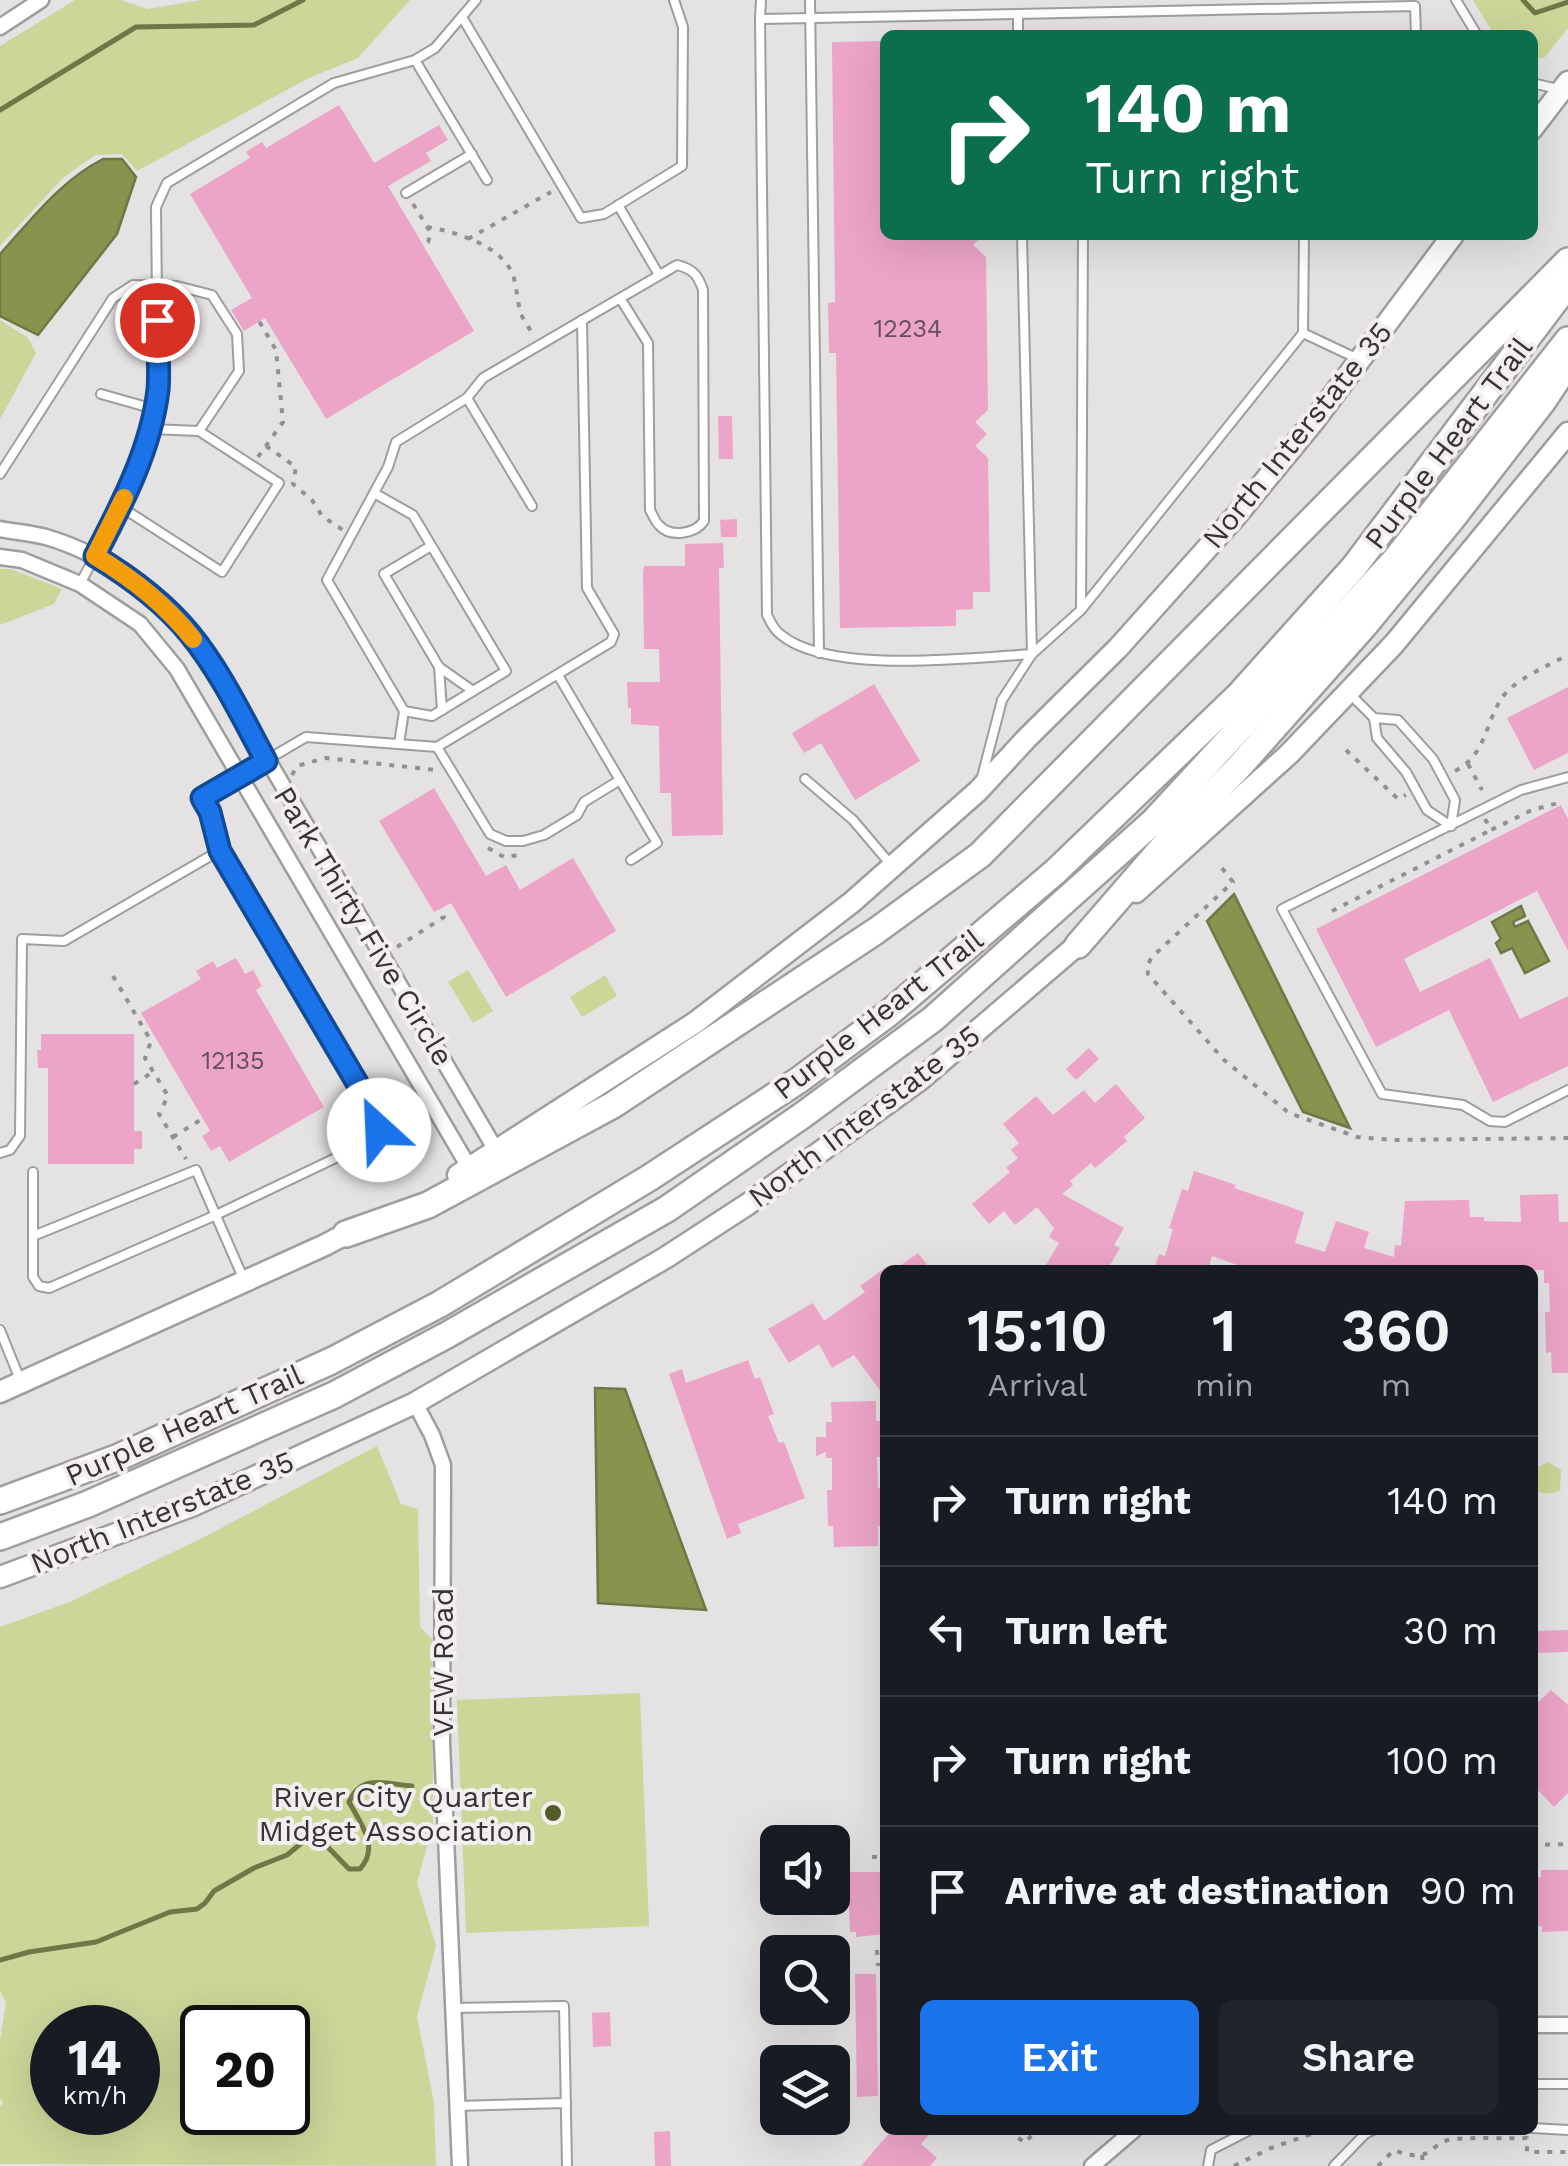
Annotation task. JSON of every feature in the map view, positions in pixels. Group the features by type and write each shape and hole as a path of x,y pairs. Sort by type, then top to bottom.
{"highway":[{"path":"346,1234 428,1205 613,1106 846,951 980,855 1568,262"},
{"name":"Purple Heart Trail","path":"0,1501 119,1457 331,1361 440,1304 649,1178 799,1080 889,1013 1055,872 1239,696 1354,568 1568,284"},
{"name":"Purple Heart Trail","path":"0,1537 88,1504 334,1395 448,1335 667,1208 803,1115 933,1018 1154,820 1395,560 1568,340"},
{"path":"1078,945 1364,626 1497,461 1568,364"}],"main road":[{"path":"1538,121 1565,86"},
{"name":"North Interstate 35","path":"0,1392 245,1282 470,1169 696,1022 851,903 978,790 1118,648 1236,516 1314,421 1449,240"},
{"name":"North Interstate 35","path":"0,1577 194,1505 415,1403 665,1258 748,1204 921,1079 1078,945 1289,754 1394,644 1568,433"}],"street":[{"path":"0,27 41,0"},
{"name":"Park Thirty Five Circle","path":"0,530 46,537 95,556 139,585 191,635 497,1152"},
{"name":"Park Thirty Five Circle","path":"0,557 22,560 80,584 140,624 177,669 470,1169"},
{"name":"VFW Road","path":"415,1403 443,1464 442,1743 460,2166"},
{"path":"1538,2025 1568,2025"},
{"path":"1092,2166 1128,2135"}],"lane":[{"path":"80,584 120,506 150,429 158,389 156,207 168,182 334,83 415,60 435,48 476,0"},
{"path":"462,17 580,218 604,214 682,166 683,27 674,0"},
{"path":"761,0 766,615 778,633 819,653 906,661 1032,654"},
{"path":"810,0 819,653"},
{"path":"1456,0 1474,30"},
{"path":"760,20 1374,4 1415,6 1416,30"},
{"path":"1018,15 1018,30"},
{"path":"415,60 487,180"},
{"path":"1538,84 1565,86"},
{"path":"406,193 472,154"},
{"path":"618,206 659,275"},
{"path":"1022,240 1032,654"},
{"path":"1081,610 1083,240"},
{"path":"978,790 1002,700 1032,654 1081,610 1303,333 1304,240"},
{"path":"399,744 404,711 327,580 388,466 396,442 467,398 482,378 539,346 582,320 659,275 677,265 690,268 704,290 704,520 693,531 669,533 658,525 650,510 648,344 620,298"},
{"path":"0,474 113,298 133,285 177,286 212,295 237,334 239,371 200,432"},
{"path":"34,1172 33,1278 39,1286 49,1288 216,1215 374,1138 379,1120 220,851 210,812 202,798 306,737 437,747 611,642 614,634 587,588 582,320"},
{"path":"1303,333 1360,360"},
{"path":"101,394 154,410"},
{"path":"467,398 532,506"},
{"path":"120,506 222,572 279,483 200,432 150,429"},
{"path":"374,493 413,515 506,671 432,716 404,711"},
{"path":"431,546 384,574 439,666 473,691"},
{"path":"439,666 442,710"},
{"path":"558,675 657,844 631,860"},
{"path":"1348,692 1374,718 1378,738 1406,772 1427,810 1451,826"},
{"path":"1374,718 1398,720 1433,759 1455,800 1451,826"},
{"path":"437,747 490,834 506,841 544,835 576,815 584,802 620,780"},
{"path":"805,779 853,820 892,866"},
{"path":"1567,780 1521,790 1282,909 1382,1094 1463,1105 1490,1122 1505,1122 1568,1090"},
{"path":"0,1154 10,1150 20,1136 22,939 64,940 220,851"},
{"path":"33,1236 196,1170 245,1282"},
{"path":"0,1330 21,1382"},
{"path":"453,2008 564,2006 568,2166"},
{"path":"1538,2084 1568,2084"},
{"path":"457,2106 566,2103"},
{"path":"1538,2128 1568,2130"},
{"path":"1208,2166 1210,2150 1240,2135"},
{"path":"1334,2166 1365,2135"}],"path":[{"path":"468,239 562,186"},
{"path":"406,193 431,238 422,245"},
{"path":"427,226 468,239 506,262 522,316 539,346"},
{"path":"252,465 283,422 276,350 259,321"},
{"path":"266,446 296,467 293,484 312,500 322,516 352,535"},
{"path":"1443,777 1475,756 1504,694 1568,655"},
{"path":"1346,750 1398,799 1416,790"},
{"path":"292,775 297,766 325,758 439,771 443,775"},
{"path":"1468,763 1482,790"},
{"path":"1332,911 1532,810 1562,802"},
{"path":"1485,819 1491,830"},
{"path":"482,840 491,851 504,857 529,850"},
{"path":"1222,868 1233,882 1152,957 1148,974 1224,1060 1272,1102 1289,1114 1358,1136 1393,1140 1568,1138"},
{"path":"397,947 444,917 439,909"},
{"path":"113,976 151,1041 145,1058 168,1096 159,1114 193,1172"},
{"path":"134,1084 153,1072"},
{"path":"172,1137 202,1118"},
{"path":"1538,1845 1568,1844"},
{"path":"872,1857 880,1856"},
{"path":"876,1950 878,1966"},
{"path":"1014,2135 1025,2144 1032,2135"},
{"path":"1234,2166 1309,2135"},
{"path":"1378,2166 1394,2150 1422,2155 1451,2139 1527,2138 1527,2152 1568,2152"},
{"path":"1422,2155 1423,2166"}],"shaded area":[{"path":"75,0 121,0 148,9 201,0 410,0 358,58 309,78 137,171 122,154 95,155 63,178 0,246 0,46"},
{"path":"1473,0 1568,0 1568,28 1545,57 1538,59 1538,30 1491,30"},
{"path":"103,159 122,159 136,177 117,234 38,335 0,316 0,254 60,189"},
{"path":"0,320 28,338 36,353 0,419"},
{"path":"0,569 11,569 62,589 54,604 0,625"},
{"path":"1234,894 1350,1128 1303,1112 1207,921"},
{"path":"1521,906 1525,916 1513,922 1515,927 1528,921 1549,961 1525,973 1512,948 1501,953 1496,943 1501,939 1492,922"},
{"path":"468,970 493,1011 473,1023 448,982"},
{"path":"605,975 617,996 582,1017 570,997"},
{"path":"595,1388 625,1389 706,1610 598,1603"},
{"path":"377,1446 401,1504 418,1509 420,1627 432,1639 433,1825 417,1883 436,1946 417,2016 434,2103 436,2166 0,2164 0,2040 6,2003 0,1990 0,1627 72,1601"},
{"path":"1548,1462 1561,1470 1560,1490 1538,1491 1538,1467"},
{"name":"River City Quarter Midget Association","path":"640,1693 649,1926 466,1933 457,1700"}],"building":[{"path":"880,41 880,240 978,240 973,245 986,257 988,410 975,422 987,434 975,446 988,458 990,592 973,592 973,609 956,610 956,626 840,628 836,353 829,353 828,303 835,302 832,42"},
{"path":"339,105 374,163 439,125 448,140 426,153 431,161 388,186 474,331 326,419 265,318 244,331 231,310 252,298 190,194 250,158 246,152 262,142 266,148"},
{"path":"718,416 732,416 733,459 719,459"},
{"path":"737,519 737,537 721,537 720,520"},
{"path":"723,543 724,568 719,568 723,835 672,836 671,793 660,793 659,726 631,724 628,708 627,682 660,682 659,649 644,649 644,566 685,566 685,544"},
{"path":"874,684 920,761 855,800 821,743 804,753 792,733"},
{"path":"1568,687 1568,753 1534,770 1507,718"},
{"path":"434,788 486,876 506,865 520,890 573,858 616,931 506,997 451,903 434,912 379,821"},
{"path":"1561,805 1568,819 1568,951 1537,891 1404,959 1420,992 1490,958 1520,1019 1568,996 1568,1066 1493,1102 1449,1010 1376,1047 1316,929"},
{"path":"236,958 245,974 253,970 262,986 256,990 324,1107 229,1162 220,1146 211,1151 202,1136 210,1131 141,1013 201,979 196,971 213,961 217,968"},
{"path":"41,1034 134,1034 134,1131 142,1131 142,1149 134,1149 134,1164 48,1164 48,1068 38,1068"},
{"path":"1089,1048 1099,1059 1076,1080 1066,1069"},
{"path":"1116,1084 1145,1118 1124,1137 1127,1141 1095,1168 1091,1163 1070,1181 1073,1185 1062,1194 1124,1228 1114,1245 1120,1248 1110,1265 1046,1265 1059,1243 1049,1237 1054,1228 1037,1207 1015,1225 1004,1211 989,1224 972,1204 1010,1172 1006,1168 1018,1158 1011,1150 1019,1143 1003,1124 1036,1096 1053,1115 1084,1090 1095,1103"},
{"path":"1194,1171 1304,1212 1295,1243 1325,1252 1336,1221 1369,1232 1364,1248 1394,1257 1395,1245 1401,1246 1405,1201 1469,1200 1470,1217 1521,1222 1520,1195 1558,1194 1559,1222 1568,1222 1568,1373 1552,1373 1551,1352 1546,1353 1549,1283 1544,1283 1544,1270 1538,1270 1538,1265 1238,1265 1212,1256 1209,1265 1156,1265 1159,1254 1165,1256 1173,1229 1169,1228 1182,1189 1188,1191"},
{"path":"918,1253 927,1265 901,1265"},
{"path":"880,1272 880,1390 854,1355 832,1368 819,1344 789,1363 768,1329 813,1303 824,1321 865,1292 860,1286"},
{"path":"748,1360 755,1379 760,1377 774,1414 768,1416 779,1443 784,1442 805,1498 738,1524 741,1533 727,1539 669,1374 682,1369 686,1383"},
{"path":"876,1401 876,1421 880,1421 878,1546 834,1547 833,1526 828,1526 827,1490 832,1490 832,1458 826,1458 826,1452 816,1456 816,1437 826,1437 826,1422 832,1422 831,1402"},
{"path":"1568,1630 1568,1652 1538,1653 1538,1631"},
{"path":"1551,1690 1568,1705 1568,1793 1554,1807 1538,1790 1538,1702"},
{"path":"1541,1870 1568,1870 1568,1931 1542,1932 1542,1926 1538,1926"},
{"path":"850,1872 880,1872 880,1935 856,1937 856,1932 850,1932"},
{"path":"855,1974 876,1974 878,2096 857,2097"},
{"path":"610,2012 611,2046 593,2047 592,2013"},
{"path":"670,2131 671,2166 655,2166 654,2132"},
{"path":"888,2135 929,2135 921,2144 937,2158 930,2166 861,2166"}],"waterway":[{"path":"0,110 136,27 254,25 303,0"},
{"path":"1523,0 1535,13 1568,2"},
{"path":"0,1960 96,1942 170,1912 197,1909 214,1891 287,1855 309,1837 320,1839 349,1869 360,1869 366,1861 368,1844 349,1802 354,1793 375,1782 412,1786"}],"slow traffic":[{"path":"124,498 95,556 139,585 193,639"}],"place":[{"name":"River City Quarter Midget Association","path":"553,1813"}],"route":[{"path":"157,320 158,389 150,429 120,506 95,556 139,585 191,635 266,761 202,798 210,812 220,851 379,1120 379,1130"}]}
